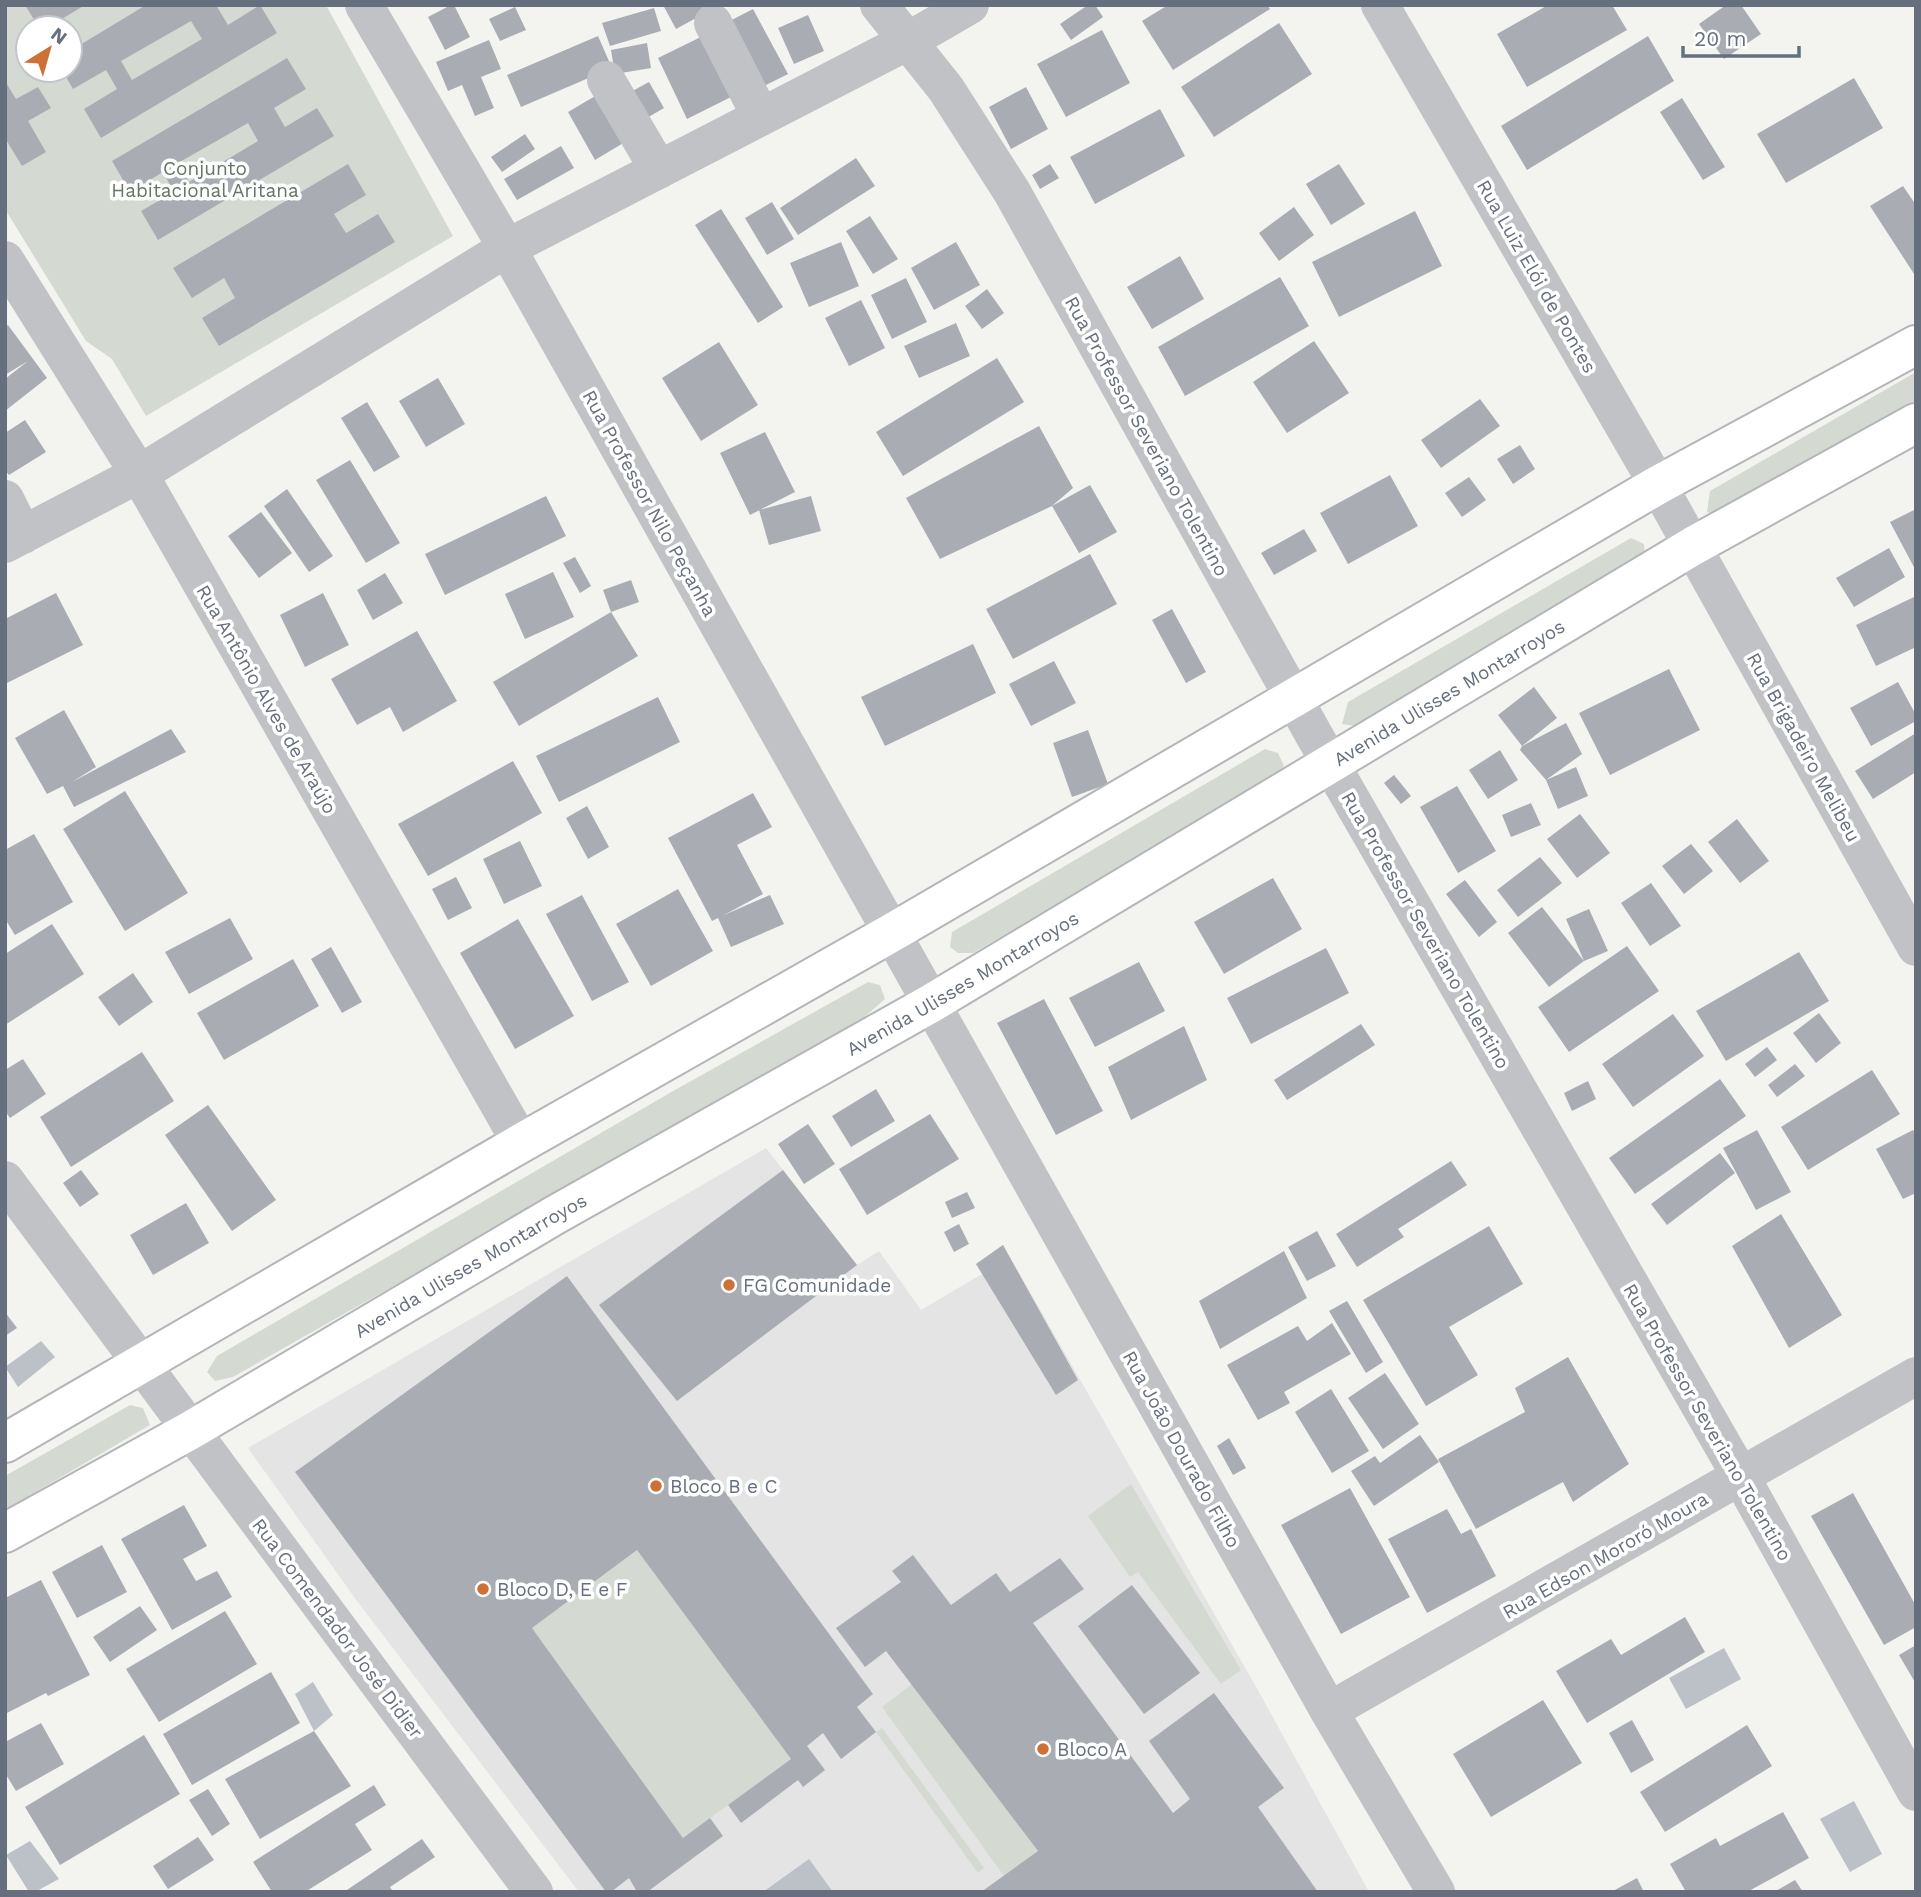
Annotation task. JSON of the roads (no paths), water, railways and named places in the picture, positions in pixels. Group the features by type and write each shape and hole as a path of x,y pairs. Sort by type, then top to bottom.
{"main road":[{"path":"5,1443 521,1143 893,932 1658,485 1916,345"},
{"name":"Avenida Ulisses Montarroyos","path":"5,1533 191,1430 555,1215 930,1004 1693,547 1916,423"}],"street":[{"name":"Rua Professor Nilo Peçanha","path":"364,5 506,248 893,932 930,1004"},
{"name":"Rua Professor Severiano Tolentino","path":"879,5 946,89 1012,192 1293,698 1741,1477 1916,1792"},
{"path":"5,499 14,539 139,474 506,248 908,41 970,5"},
{"name":"Rua Luiz Elói de Pontes","path":"1380,5 1693,547"},
{"path":"713,23 761,117"},
{"path":"606,80 659,170"},
{"name":"Rua Antônio Alves de Araújo","path":"5,260 139,474 521,1143"},
{"name":"Rua Brigadeiro Melibeu","path":"1693,547 1916,947"},
{"name":"Rua João Dourado Filho","path":"930,1004 1329,1711 1436,1892"},
{"name":"Rua Comendador José Didier","path":"5,1180 534,1892"},
{"name":"Rua Edson Mororó Moura","path":"1329,1711 1916,1376"}],"place":[{"name":"FG Comunidade","path":"729,1285"},
{"name":"Bloco B e C","path":"656,1486"},
{"name":"Bloco D, E e F","path":"483,1589"},
{"name":"Bloco A","path":"1043,1749"}],"park label":[{"name":"Conjunto Habitacional Aritana","path":"205,179"}]}
